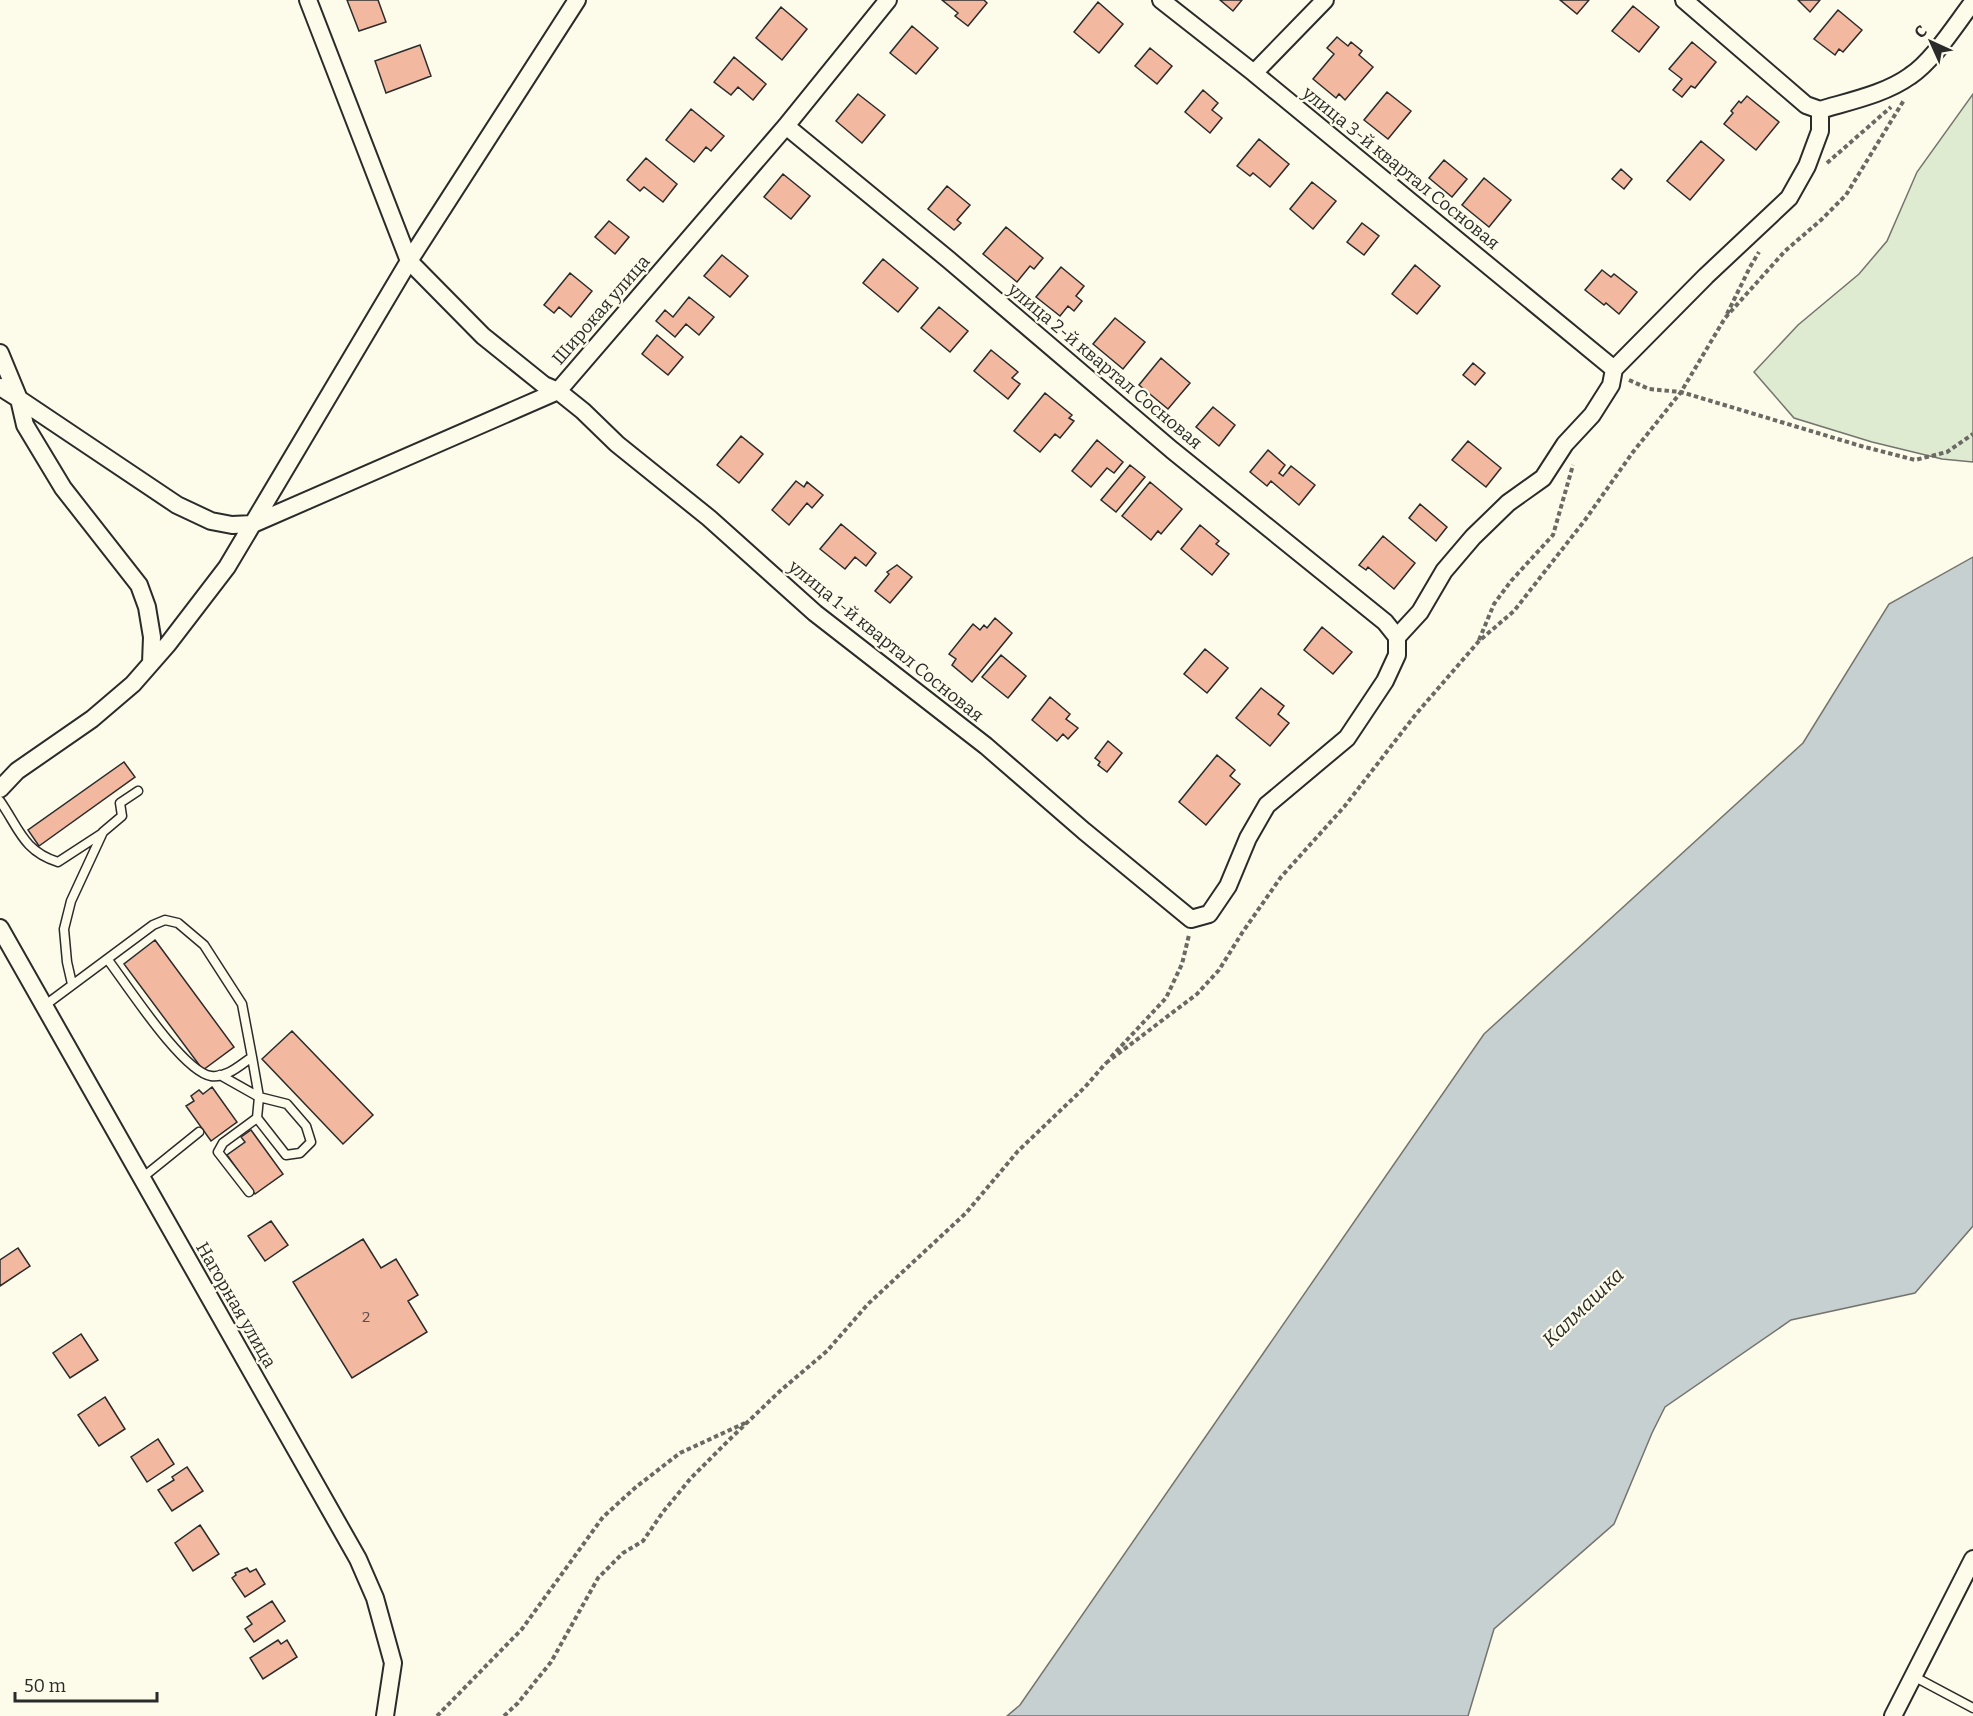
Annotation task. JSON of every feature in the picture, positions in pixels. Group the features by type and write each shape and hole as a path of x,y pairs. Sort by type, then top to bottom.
{"street":[{"path":"308,0 409,261"},
{"path":"0,789 17,771 92,719 133,684 168,644 227,567 409,261 577,0"},
{"name":"Широкая улица","path":"253,524 558,391 786,126 888,0"},
{"name":"улица 3-й квартал Сосновая","path":"1161,0 1254,73 1614,369"},
{"path":"1254,73 1325,0"},
{"path":"1684,0 1806,105 1820,110 1884,89 1911,76 1932,54 1973,2"},
{"path":"1191,918 1209,914 1228,886 1248,838 1267,805 1347,738 1385,681 1397,655 1397,637 1420,612 1443,571 1473,537 1508,503 1543,478 1564,444 1592,415 1611,385 1614,369 1706,276 1789,198 1807,166 1820,131 1820,110"},
{"name":"улица 2-й квартал Сосновая","path":"786,126 949,260 1172,450 1385,622 1397,637"},
{"name":"улица 1-й квартал Сосновая","path":"409,261 483,336 544,385 558,391 584,411 617,444 709,518 815,613 986,746 1084,831 1191,918"},
{"path":"0,353 19,399 25,425 63,488 139,585 147,607 152,637 151,663"},
{"path":"0,387 177,505 211,521 232,525 253,524"},
{"name":"Нагорная улица","path":"0,928 358,1559 375,1598 393,1663 385,1716"},
{"path":"1893,1716 1973,1559"}],"lane":[{"path":"0,801 29,847 46,858 58,862 102,834 122,816 120,803 138,791"},
{"path":"72,984 67,962 64,928 71,901 102,834"},
{"path":"44,1006 153,925 165,920 178,923 204,945 242,1004 259,1097 257,1118 286,1155 300,1153 310,1142 306,1126 287,1104 259,1097 220,1075"},
{"path":"108,960 176,1049 199,1072 213,1077 230,1073 252,1057"},
{"path":"249,1192 218,1152 223,1143 257,1118"},
{"path":"142,1178 199,1132"},
{"path":"1913,1676 1973,1708"}],"path":[{"path":"1725,318 1785,251 1846,195 1903,104 1917,69"},
{"path":"1819,170 1888,111 1893,103"},
{"path":"1106,1063 1197,994 1219,970 1281,877 1344,807 1416,714 1479,640 1514,610 1585,520 1632,452 1681,392 1725,318 1761,249"},
{"path":"1614,369 1631,382 1649,389 1681,392 1915,460 1947,452 1973,434"},
{"path":"1479,640 1494,604 1511,581 1553,535 1574,461"},
{"path":"504,1716 518,1703 550,1662 598,1578 623,1553 643,1541 691,1478 780,1391 827,1351 868,1304 966,1213 1018,1151 1085,1087 1166,998 1182,964 1191,918"},
{"path":"437,1716 522,1629 603,1516 636,1486 680,1453 748,1422"}],"green space":[{"path":"1973,94 1973,462 1942,459 1872,442 1794,418 1754,372 1798,325 1859,274 1887,241 1917,172"}],"water":[{"name":"Калмашка","path":"1973,557 1973,1226 1915,1293 1791,1320 1665,1407 1614,1524 1494,1629 1468,1716 1007,1716 1020,1705 1484,1034 1803,743 1889,604"}],"building":[{"path":"347,0 378,0 386,22 359,31"},
{"path":"942,0 984,0 987,3 968,26 955,16 958,13"},
{"path":"1220,0 1242,0 1233,11"},
{"path":"1560,0 1589,0 1577,14"},
{"path":"1798,0 1820,0 1810,12"},
{"path":"1098,2 1123,24 1099,53 1074,32"},
{"path":"1633,6 1659,27 1639,52 1612,31"},
{"path":"781,7 807,29 782,60 756,38"},
{"path":"1838,10 1862,30 1843,52 1839,49 1835,55 1814,39"},
{"path":"912,26 938,48 916,74 890,53"},
{"path":"1337,37 1348,46 1351,42 1362,51 1359,55 1373,67 1345,100 1339,94 1336,98 1313,79 1334,54 1327,48"},
{"path":"1692,42 1716,62 1695,88 1691,86 1682,97 1673,90 1682,79 1669,69"},
{"path":"420,45 431,76 386,93 375,61"},
{"path":"1150,48 1172,66 1157,84 1135,66"},
{"path":"734,57 766,84 753,100 738,87 731,95 714,82"},
{"path":"1203,90 1218,103 1212,110 1222,118 1210,133 1185,112"},
{"path":"1387,92 1411,111 1388,139 1364,120"},
{"path":"858,94 885,115 862,143 836,121"},
{"path":"1747,96 1779,122 1756,150 1724,124 1739,101 1741,103"},
{"path":"691,109 724,136 711,151 706,147 694,162 666,140"},
{"path":"1259,139 1289,164 1270,187 1253,173 1250,176 1237,166"},
{"path":"1701,141 1724,160 1690,200 1667,181"},
{"path":"646,158 677,184 663,202 644,187 640,191 627,180"},
{"path":"1444,160 1467,179 1452,197 1429,178"},
{"path":"1621,169 1632,179 1624,189 1612,179"},
{"path":"783,174 810,196 791,219 764,197"},
{"path":"1484,178 1511,200 1489,227 1462,205"},
{"path":"1312,182 1336,201 1313,229 1290,209"},
{"path":"947,186 970,205 957,220 961,223 954,230 928,209"},
{"path":"609,221 629,237 615,254 595,237"},
{"path":"1362,223 1379,236 1364,255 1347,242"},
{"path":"1006,227 1043,258 1034,269 1030,266 1017,282 983,254"},
{"path":"722,255 748,276 730,297 704,276"},
{"path":"883,259 918,288 898,312 863,283"},
{"path":"1415,265 1440,286 1417,314 1392,294"},
{"path":"1061,267 1084,286 1076,296 1082,301 1074,311 1068,306 1060,316 1036,297"},
{"path":"1602,270 1611,277 1614,274 1637,292 1619,314 1585,290"},
{"path":"570,273 592,291 571,317 559,307 554,313 544,305"},
{"path":"689,297 714,317 699,335 686,324 675,337 656,321 665,310 673,317"},
{"path":"939,307 968,331 950,352 921,328"},
{"path":"1115,318 1145,342 1123,369 1093,344"},
{"path":"657,335 683,357 668,375 642,354"},
{"path":"991,350 1018,372 1012,378 1020,384 1008,399 974,371"},
{"path":"1161,358 1190,383 1168,409 1139,385"},
{"path":"1473,363 1485,373 1475,385 1463,375"},
{"path":"1045,393 1072,415 1069,418 1074,421 1060,438 1055,434 1040,452 1014,431"},
{"path":"1213,407 1235,425 1219,446 1196,427"},
{"path":"741,436 763,454 739,483 717,465"},
{"path":"1097,440 1123,462 1114,473 1107,468 1091,487 1072,471"},
{"path":"1468,441 1501,468 1486,487 1452,460"},
{"path":"1268,450 1285,465 1279,473 1283,476 1291,466 1315,485 1299,505 1271,481 1267,486 1250,472"},
{"path":"1130,465 1145,477 1116,512 1101,500"},
{"path":"796,481 804,487 807,482 823,495 812,508 807,503 789,525 772,510"},
{"path":"1150,482 1182,509 1161,534 1158,531 1151,540 1122,516"},
{"path":"1420,504 1447,527 1436,541 1409,518"},
{"path":"841,524 876,553 866,566 855,557 845,569 820,549"},
{"path":"1200,525 1219,541 1216,544 1229,554 1212,575 1181,549"},
{"path":"1383,536 1415,563 1394,589 1368,567 1366,570 1359,565"},
{"path":"897,565 912,577 890,603 875,591 889,574 887,572"},
{"path":"995,618 1012,633 972,682 952,665 956,659 949,654 973,624 980,630 984,625 987,628"},
{"path":"1322,627 1352,652 1333,674 1304,650"},
{"path":"1205,649 1228,668 1207,693 1184,674"},
{"path":"1001,655 1026,676 1008,698 982,677"},
{"path":"1261,688 1284,706 1278,714 1289,723 1270,746 1236,718"},
{"path":"1050,697 1070,714 1066,719 1078,728 1068,739 1063,734 1057,741 1032,720"},
{"path":"1108,741 1122,753 1107,772 1098,765 1100,762 1095,758"},
{"path":"1217,755 1235,770 1230,776 1240,784 1206,825 1179,802"},
{"path":"124,762 135,777 39,846 28,830"},
{"path":"155,940 234,1047 203,1070 124,964"},
{"path":"292,1031 373,1115 343,1144 262,1059"},
{"path":"212,1087 237,1122 211,1141 186,1106 194,1101 191,1096 199,1090 203,1094"},
{"path":"251,1130 283,1174 255,1194 227,1155 245,1142 241,1137"},
{"path":"271,1221 288,1245 265,1261 248,1236"},
{"path":"363,1239 381,1268 396,1259 418,1295 408,1301 427,1332 352,1378 293,1282"},
{"path":"18,1248 30,1266 0,1286 0,1260"},
{"path":"81,1334 98,1360 70,1378 53,1353"},
{"path":"105,1397 125,1429 99,1446 78,1415"},
{"path":"158,1439 174,1464 147,1482 131,1457"},
{"path":"187,1467 203,1491 172,1511 158,1490 174,1480 172,1477"},
{"path":"200,1525 219,1554 193,1571 175,1543"},
{"path":"247,1568 250,1572 256,1569 265,1584 245,1597 232,1578 236,1575 235,1573"},
{"path":"272,1601 285,1621 254,1642 245,1629 252,1624 247,1617"},
{"path":"278,1640 281,1644 287,1640 297,1657 263,1679 250,1658"}]}
